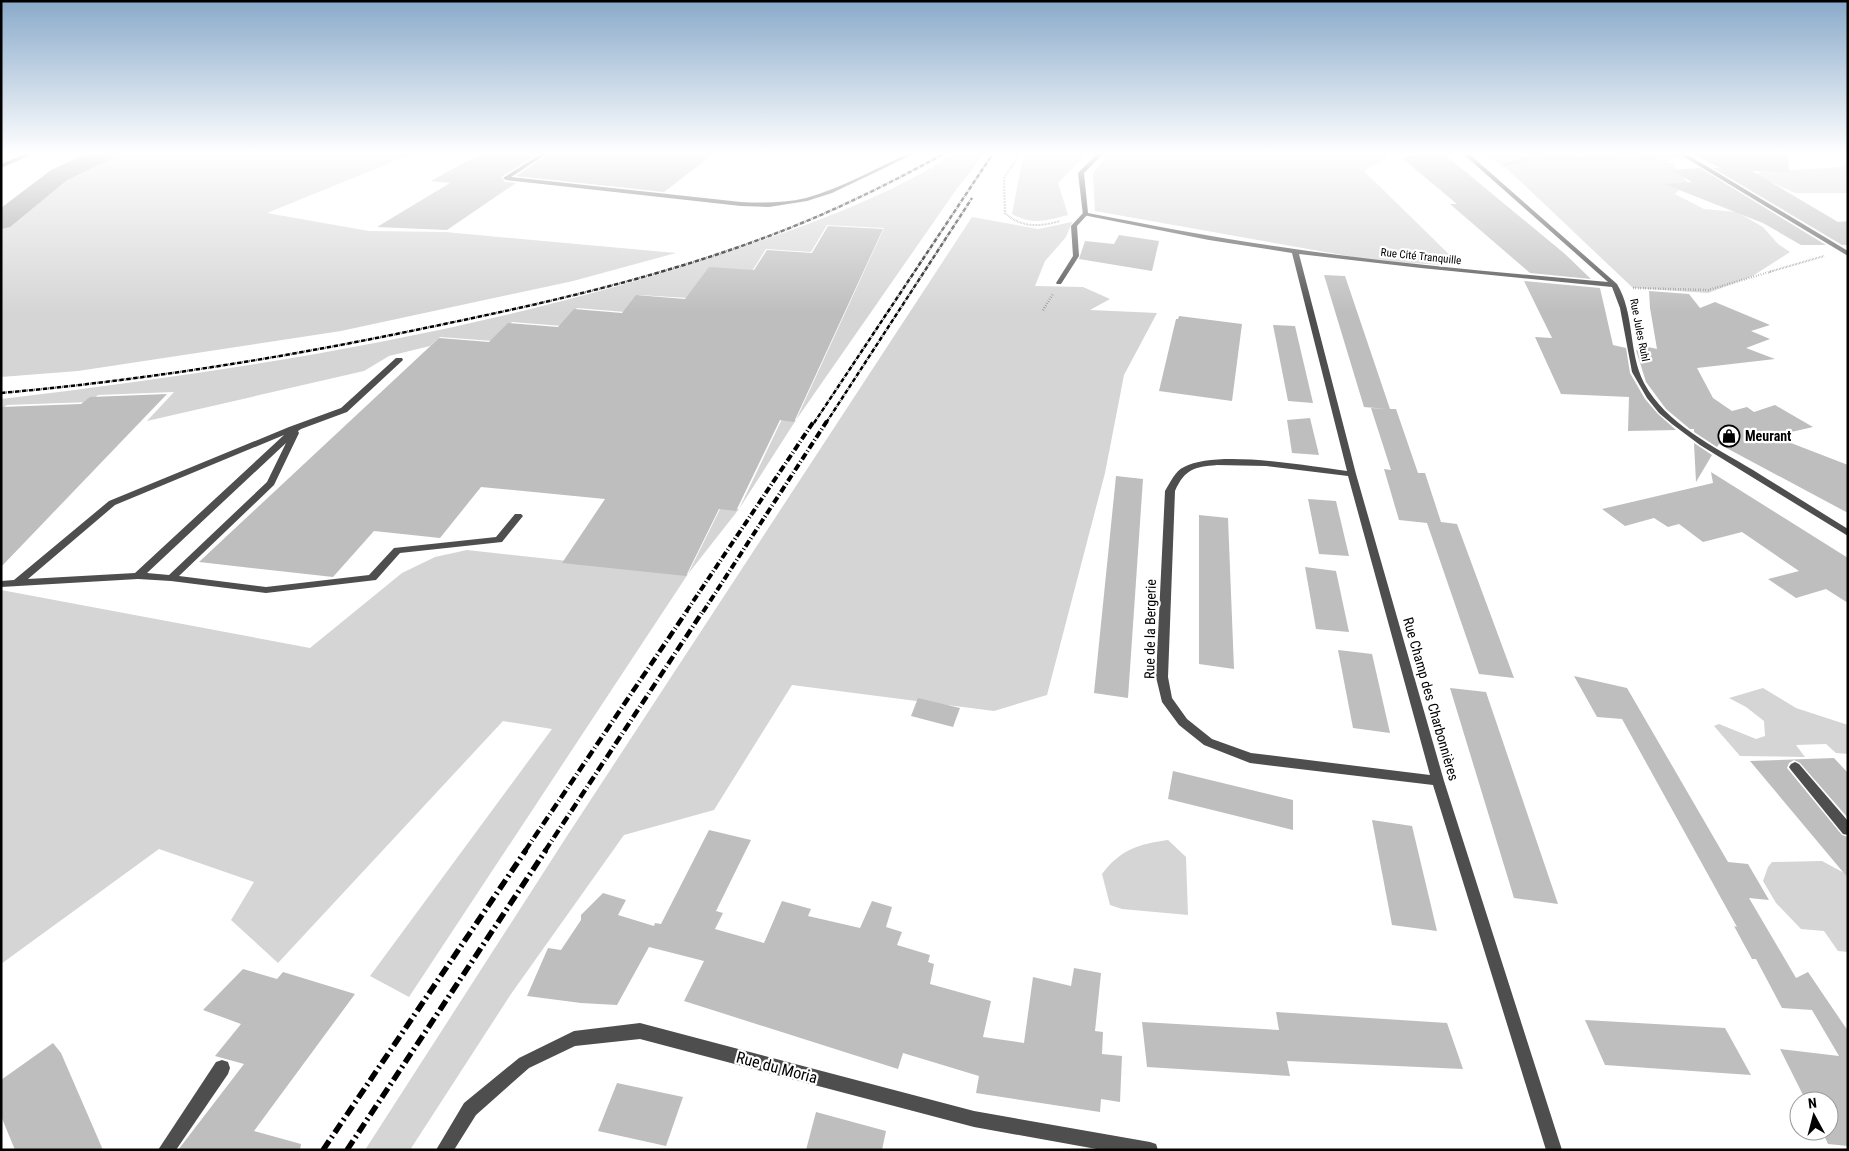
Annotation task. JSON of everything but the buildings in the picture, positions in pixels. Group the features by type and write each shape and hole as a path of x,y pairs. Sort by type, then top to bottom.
{"street":[{"path":"1059,283 1076,256 1074,226 1085,214 1084,206"},
{"name":"Rue Jules Ruhl","path":"1526,206 1615,285 1621,295 1632,359 1641,384 1665,413 1711,448 1848,533"},
{"path":"1768,206 1845,252"},
{"name":"Rue Cité Tranquille","path":"1085,214 1226,241 1296,251 1447,270 1615,285"},
{"name":"Rue Champ des Charbonnières","path":"1296,251 1352,474 1438,781 1554,1150"},
{"path":"17,583 112,503 344,410 399,360"},
{"path":"138,576 298,427"},
{"path":"171,578 271,483 298,427"},
{"name":"Rue de la Bergerie","path":"1352,474 1236,461 1210,463 1187,468 1176,479 1170,491 1162,677 1166,699 1183,722 1208,742 1250,758 1438,781"},
{"path":"1,584 138,576 171,578 266,590 372,578 397,550 499,540 518,516"},
{"path":"1795,767 1848,830"},
{"name":"Rue du Moria","path":"444,1150 470,1109 524,1063 574,1039 640,1031 974,1119 1150,1150"},
{"path":"166,1150 222,1068"}],"path":[{"path":"1005,206 1005,213 1012,222 1030,226 1044,225 1085,214"},
{"path":"1615,285 1645,290 1708,290 1845,252"},
{"path":"1043,310 1059,283"}],"shaded area":[{"path":"23,206 285,206 267,213 369,231 445,232 676,253 573,281 341,331 78,371 1,377 1,224"},
{"path":"853,206 945,206 796,420 884,228 827,225 811,252 766,249 752,271 688,298 639,295 625,312 577,308 562,326 512,322 493,341 440,337 430,346 389,356 364,371 147,421 174,392 98,395 90,402 7,405 1,410 1,399 92,388 274,361 454,327 543,306 632,282 719,255 811,223"},
{"path":"1014,206 1065,206 1068,215 1033,221 1012,214"},
{"path":"1095,206 1399,206 1461,266 1376,261 1095,211"},
{"path":"1546,206 1698,206 1704,209 1737,212 1763,227 1778,244 1790,252 1751,277 1708,293 1633,288"},
{"path":"972,217 1038,229 1072,222 1066,237 1045,261 1035,286 1083,287 1110,299 1090,310 1157,313 1124,375 1105,473 1047,695 994,711 792,685 714,810 624,835 511,994 410,1150 365,1150 567,836"},
{"path":"782,419 796,420 739,509"},
{"path":"721,507 739,509 688,574"},
{"path":"467,550 688,574 409,997 370,976 552,729 503,721 278,963 231,920 254,882 159,849 1,964 1,590 310,648 402,573 435,557"},
{"path":"1763,688 1796,708 1848,725 1848,754 1836,753 1826,744 1796,745 1805,757 1740,756 1714,726 1719,724 1756,739 1765,736 1764,721 1746,707 1729,698"},
{"path":"1168,840 1186,857 1188,915 1122,909 1110,905 1102,874 1109,866 1123,854 1139,846"},
{"path":"1822,861 1848,875 1848,952 1838,951 1824,931 1801,929 1776,903 1763,881 1772,862"}],"waterway":[{"path":"1,221 20,206"}],"railway":[{"path":"1,393 163,374 270,358 532,305 685,265 784,230 841,206"},
{"path":"814,423 958,206"},
{"path":"826,423 967,206"},
{"path":"686,612 814,421"},
{"path":"703,612 827,421"},
{"path":"525,851 687,611"},
{"path":"545,851 703,611"},
{"path":"323,1150 526,850"},
{"path":"347,1150 546,850"}],"place":[{"name":"Meurant","path":"1729,436"}]}
